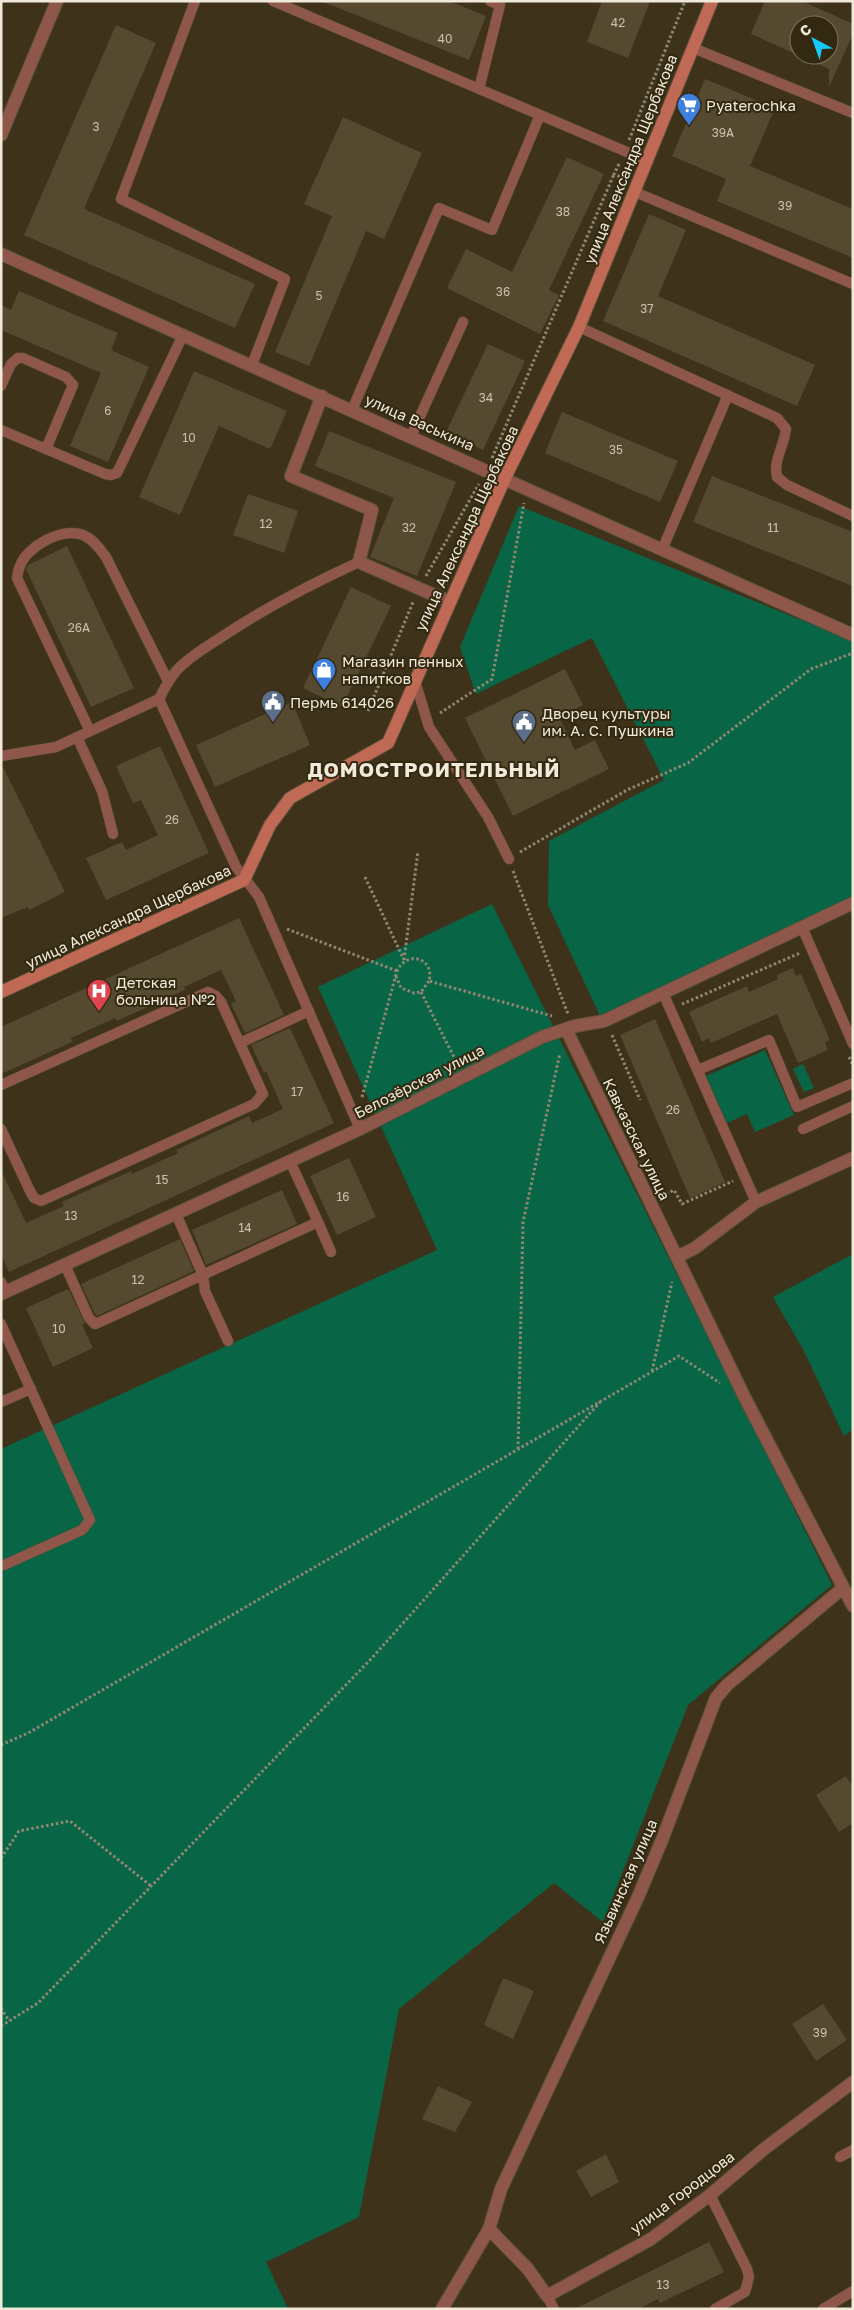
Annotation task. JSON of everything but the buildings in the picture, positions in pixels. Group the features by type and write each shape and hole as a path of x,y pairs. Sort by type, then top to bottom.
{"street":[{"path":"1,135 57,1"},
{"name":"улица Александра Щербакова","path":"1,992 244,880 270,825 290,798 388,743 505,478 579,327 712,1"},
{"name":"улица Васькина","path":"1,254 527,487 662,550 853,635"},
{"path":"322,396 290,476 372,510 359,562 450,602"},
{"name":"Белозёрская улица","path":"3,1289 64,1265 290,1162 358,1124 464,1077 568,1026 604,1021 853,903"},
{"name":"Кавказская улица","path":"568,1026 746,1400 853,1606"},
{"path":"677,1257 695,1248 756,1202 853,1158"},
{"name":"Язьвинская улица","path":"489,2229 501,2189 641,1889 716,1698 726,1685 843,1588"},
{"name":"улица Городцова","path":"547,2296 651,2239 710,2195 764,2149 853,2082"},
{"path":"442,2309 489,2229 528,2269 547,2296"}],"lane":[{"path":"196,1 121,200 285,279 252,365"},
{"path":"272,1 648,161"},
{"path":"479,89 499,3"},
{"path":"693,48 853,113"},
{"path":"352,410 439,208 492,230 540,115"},
{"path":"635,192 853,284"},
{"path":"411,436 463,322"},
{"path":"579,327 777,418 786,429 785,440 774,468 776,478 788,486 853,516"},
{"path":"1,430 105,474 117,473 122,466 152,395 183,335"},
{"path":"1,386 11,364 18,358 23,358 70,380 73,384 46,449"},
{"path":"662,550 728,395"},
{"path":"90,731 17,578 20,566 36,547 50,538 69,533 83,535 96,543 106,557 168,681"},
{"path":"1,756 56,747 159,699 168,681 178,669 248,618 295,591 359,562"},
{"path":"415,681 430,727 488,817 509,859"},
{"path":"159,699 236,867 244,880 259,896 358,1124"},
{"path":"77,737 102,791 113,834"},
{"path":"802,927 849,1027 849,1046"},
{"path":"1,1085 208,992 216,996 221,1002 262,1094 259,1100 245,1108 41,1201 34,1198 6,1150 1,1129"},
{"path":"664,993 756,1202"},
{"path":"240,1043 309,1011"},
{"path":"698,1070 769,1040 797,1107 853,1083"},
{"path":"802,1129 853,1106"},
{"path":"290,1162 331,1252"},
{"path":"176,1214 203,1275 205,1291 228,1341"},
{"path":"64,1265 89,1318 95,1324 318,1222"},
{"path":"1,1324 90,1520 82,1530 4,1565"},
{"path":"1,1402 31,1389"},
{"path":"840,2157 853,2150"},
{"path":"710,2195 748,2273 745,2292 715,2309"},
{"path":"823,2309 853,2291"},
{"path":"547,2296 554,2309"}],"path":[{"path":"631,135 685,1"},
{"path":"368,711 419,588 487,470 614,174"},
{"path":"438,714 492,679 527,487"},
{"path":"518,1450 523,1222 568,1026 509,859 627,790 688,763 811,669 853,653"},
{"path":"358,1124 397,971 404,960 418,851"},
{"path":"365,877 404,960"},
{"path":"270,922 397,971"},
{"path":"671,1009 804,952"},
{"path":"397,971 398,983 405,991 421,992 429,981 430,976 425,964 421,960 412,958 404,960"},
{"path":"429,981 568,1026"},
{"path":"421,992 464,1077"},
{"path":"620,1031 612,1035 640,1100"},
{"path":"849,1046 853,1066"},
{"path":"666,1194 674,1190 682,1204 736,1180 732,1172"},
{"path":"652,1372 677,1257"},
{"path":"1,1745 39,1727 679,1356 720,1384"},
{"path":"1,2026 38,2003 372,1658 600,1402"},
{"path":"1,1858 19,1830 70,1821 151,1886"},
{"path":"1,2008 9,2021"}],"green space":[{"path":"519,506 853,641 853,896 601,1018 548,905 549,841 664,780 592,638 476,694 460,647"},
{"path":"492,904 832,1585 688,1705 603,1922 554,1883 399,2009 359,2217 266,2262 288,2309 1,2309 1,1449 437,1250 318,987"},
{"path":"765,1050 794,1115 755,1132 747,1114 727,1123 706,1076"},
{"path":"803,1064 814,1088 804,1092 793,1069"},
{"path":"853,1254 853,1429 844,1436 804,1351 773,1297"}],"place":[{"name":"Pyaterochka","path":"689,126"},
{"name":"Магазин пенных напитков","path":"324,691"},
{"name":"Пермь 614026","path":"273,723"},
{"name":"Дворец культуры им. А. С. Пушкина","path":"524,743"},
{"name":"Детская больница №2","path":"99,1012"}],"district":[{"name":"ДОМОСТРОИТЕЛЬНЫЙ","path":"434,769"}]}
